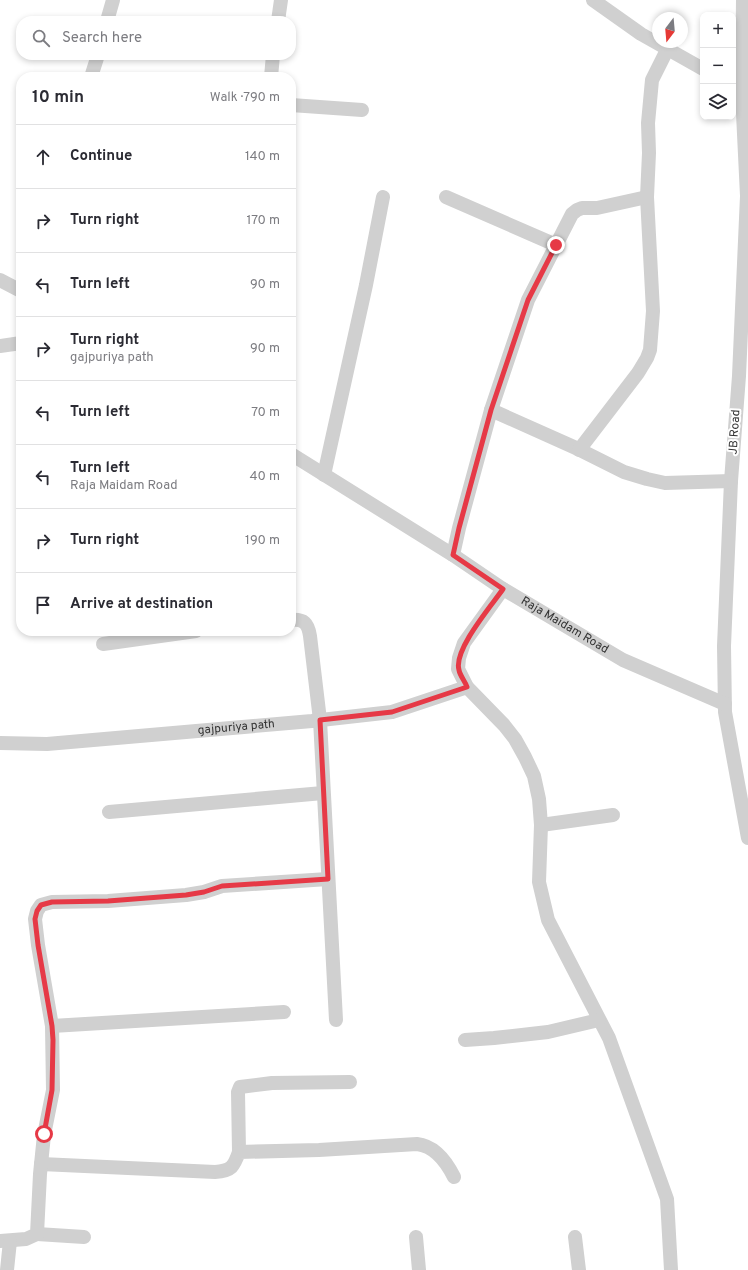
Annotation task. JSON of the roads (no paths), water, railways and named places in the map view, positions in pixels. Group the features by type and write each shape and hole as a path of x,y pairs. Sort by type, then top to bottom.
{"street":[{"path":"108,16 113,0"},
{"path":"279,16 281,0"},
{"path":"592,0 641,34 652,40"},
{"name":"JB Road","path":"745,10 738,90 747,196 743,377 731,481 724,646 725,712 748,838"},
{"path":"579,450 638,373 648,358 650,350 653,311 647,197 649,153 648,122 652,80 668,48 700,67"},
{"path":"93,72 96,60"},
{"path":"272,72 273,60"},
{"path":"296,105 362,110"},
{"path":"324,475 366,285 383,197"},
{"path":"446,197 556,245"},
{"path":"453,555 491,410 528,300 572,214 582,208 604,207 647,197"},
{"path":"0,280 16,288"},
{"path":"0,346 16,344"},
{"path":"491,410 624,472 647,479 665,483 731,481"},
{"name":"Raja Maidam Road","path":"296,457 453,555 503,589 623,660 725,704"},
{"path":"503,589 464,643 459,658 458,669 467,687 504,725 515,739 534,776 539,799 541,825 539,882 548,920 609,1038 667,1199 671,1270"},
{"path":"296,620 306,622 309,628 320,720 336,1020"},
{"path":"103,644 160,636"},
{"name":"gajpuriya path","path":"0,743 47,744 320,720 392,712 467,687"},
{"path":"109,812 323,793"},
{"path":"541,825 613,815"},
{"path":"37,1234 44,1134 52,1090 52,1026 35,919 37,911 41,905 52,902 108,901 186,895 204,892 222,886 328,879"},
{"path":"52,1026 284,1012"},
{"path":"465,1040 548,1032 599,1020"},
{"path":"41,1164 216,1172 227,1170 235,1163 239,1152 238,1092 240,1087 272,1083 350,1082"},
{"path":"239,1152 423,1145 437,1153 446,1162 454,1176"},
{"path":"7,1270 5,1241 29,1238 37,1234 84,1237"},
{"path":"416,1237 419,1270"},
{"path":"575,1237 579,1270"}]}
